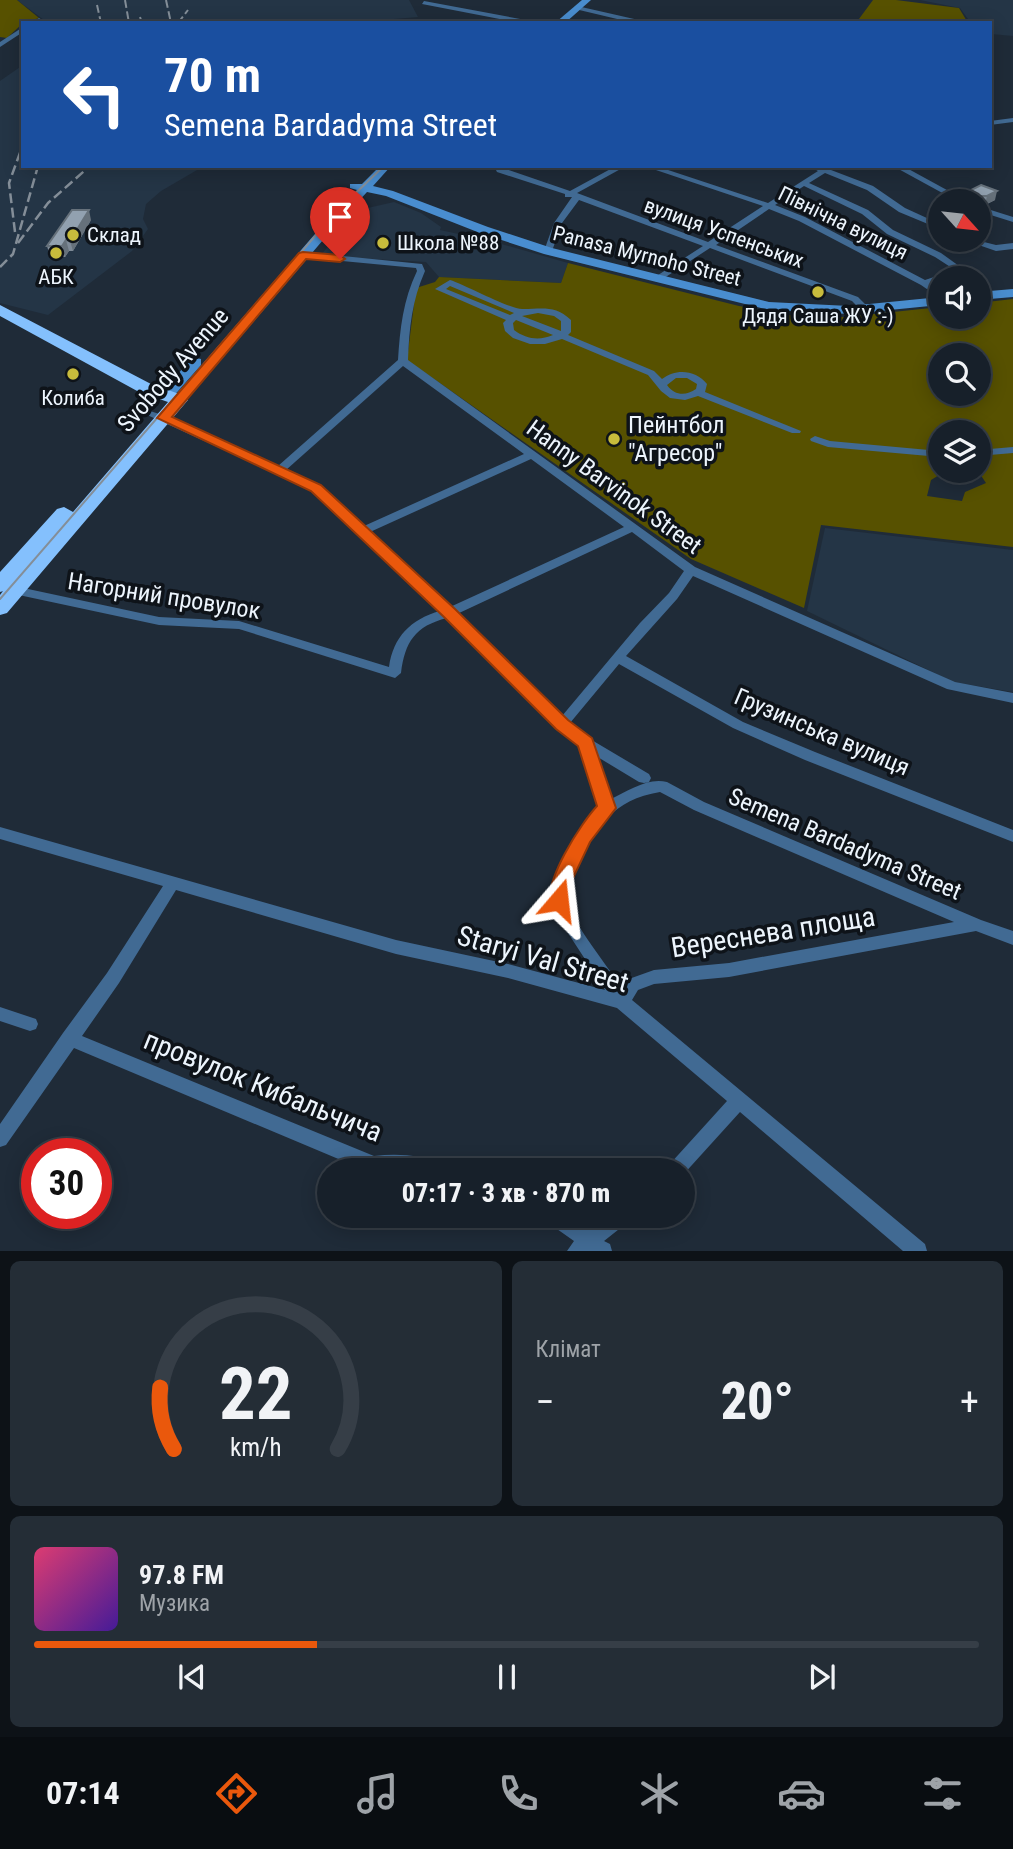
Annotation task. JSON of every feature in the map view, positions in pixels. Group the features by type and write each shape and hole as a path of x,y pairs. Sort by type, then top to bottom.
{"highway":[{"path":"0,310 145,388 173,397"},
{"name":"Svobody Avenue","path":"0,608 5,588 173,397"}],"main road":[{"path":"561,21 587,0"},
{"name":"Svobody Avenue","path":"173,397 303,256 374,168"},
{"name":"Svobody Avenue","path":"173,397 317,223 384,168"},
{"name":"Panasa Myrnoho Street","path":"360,187 389,192 484,230 548,251 783,308 827,311 928,302"},
{"path":"991,295 1013,293"}],"street":[{"path":"424,3 523,21"},
{"path":"577,8 634,21"},
{"path":"492,21 503,16"},
{"path":"0,45 21,30"},
{"path":"992,123 1013,120"},
{"path":"502,168 500,170 525,177 572,197"},
{"path":"548,251 558,223 572,197 619,168"},
{"name":"Північна вулиця","path":"654,168 802,219 928,286"},
{"path":"816,168 870,188 902,209 928,221"},
{"path":"658,279 829,168"},
{"path":"901,168 940,189"},
{"path":"805,184 865,212 890,232 962,271 924,283"},
{"name":"вулиця Успенських","path":"572,197 855,299 865,309"},
{"path":"991,212 1013,220"},
{"path":"991,247 1013,246"},
{"path":"279,471 403,361 404,319 411,291 424,274 419,266 409,264 303,256"},
{"path":"565,332 566,320 557,314 543,310 516,316 450,283 439,289 458,298 565,332 574,340 651,373 683,375 697,379 702,387 699,393"},
{"path":"458,298 469,291"},
{"path":"516,316 510,331 519,338 533,341 574,340"},
{"path":"549,340 565,332"},
{"name":"Hanny Barvinok Street","path":"403,361 691,570 951,686 1013,698"},
{"path":"651,373 664,390 676,396 699,393 796,431"},
{"path":"662,384 665,379 673,376"},
{"path":"157,416 316,488 562,724 586,743 644,778"},
{"path":"815,439 828,444 928,453"},
{"path":"991,452 1013,450"},
{"path":"361,532 532,454"},
{"path":"449,613 632,528"},
{"path":"562,724 673,596 691,570"},
{"name":"Нагорний провулок","path":"5,588 159,621 239,625 394,673 396,656 408,632 430,617 449,613"},
{"name":"Грузинська вулиця","path":"619,658 738,725 1013,836"},
{"path":"586,743 607,808"},
{"path":"622,1002 573,928 559,900 564,878 593,822 607,808 644,789 662,786"},
{"name":"Semena Bardadyma Street","path":"662,786 699,806 976,925 1013,938"},
{"name":"Staryi Val Street","path":"2,837 173,882 396,947 508,971 622,1002 918,1251"},
{"path":"0,1139 113,978 173,882"},
{"name":"Вереснева площа","path":"622,1002 632,985 654,977 729,970 976,925"},
{"path":"0,1014 30,1024"},
{"name":"провулок Кибальчича","path":"69,1038 357,1158"},
{"path":"687,1158 739,1101"},
{"path":"567,1228 590,1248 610,1228"}],"shaded area":[{"path":"0,0 17,0 39,18 21,21 21,25 7,38 0,37"},
{"path":"17,0 409,0 418,17 394,19 395,21 45,21"},
{"path":"873,0 896,0 959,8 967,21 953,19 857,21"},
{"path":"920,0 1013,0 1013,36 992,34 992,21 968,19 960,8"},
{"path":"21,66 21,168 201,168 161,191 146,204 143,219 148,229 132,251 48,315 0,303 0,81"},
{"path":"394,202 421,213 441,227 440,230 568,263 561,283 439,277 426,262 320,256 359,210"},
{"path":"568,263 739,306 795,316 846,317 928,308 928,329 991,329 991,302 1013,299 1013,547 821,525 804,608 691,559 407,360 416,288 435,282 439,277 561,283"},
{"path":"825,528 1013,550 1013,692 953,682 807,611"}],"building":[{"path":"981,185 997,191 991,194 991,189 973,189"},
{"path":"72,210 89,210 70,241 66,240 62,246 47,246"}],"tram line":[{"path":"0,599 336,212 382,168"}],"railway":[{"path":"125,0 129,21"},
{"path":"166,0 171,21"},
{"path":"97,5 101,21"},
{"path":"180,21 188,10"},
{"path":"140,17 141,21"},
{"path":"15,232 9,183 21,150"},
{"path":"0,267 13,254 37,168"},
{"path":"18,243 48,203 88,168"}],"place":[{"name":"Склад","path":"73,235"},
{"name":"Школа №88","path":"383,243"},
{"name":"АБК","path":"56,253"},
{"name":"Дядя Саша ЖУ :-)","path":"818,292"},
{"name":"Колиба","path":"73,374"},
{"name":"Пейнтбол \"Агресор\"","path":"614,439"}],"route":[{"path":"340,259 303,256 164,418 316,488 562,724 586,743 607,808 593,822 583,838 564,878 559,900"}]}
